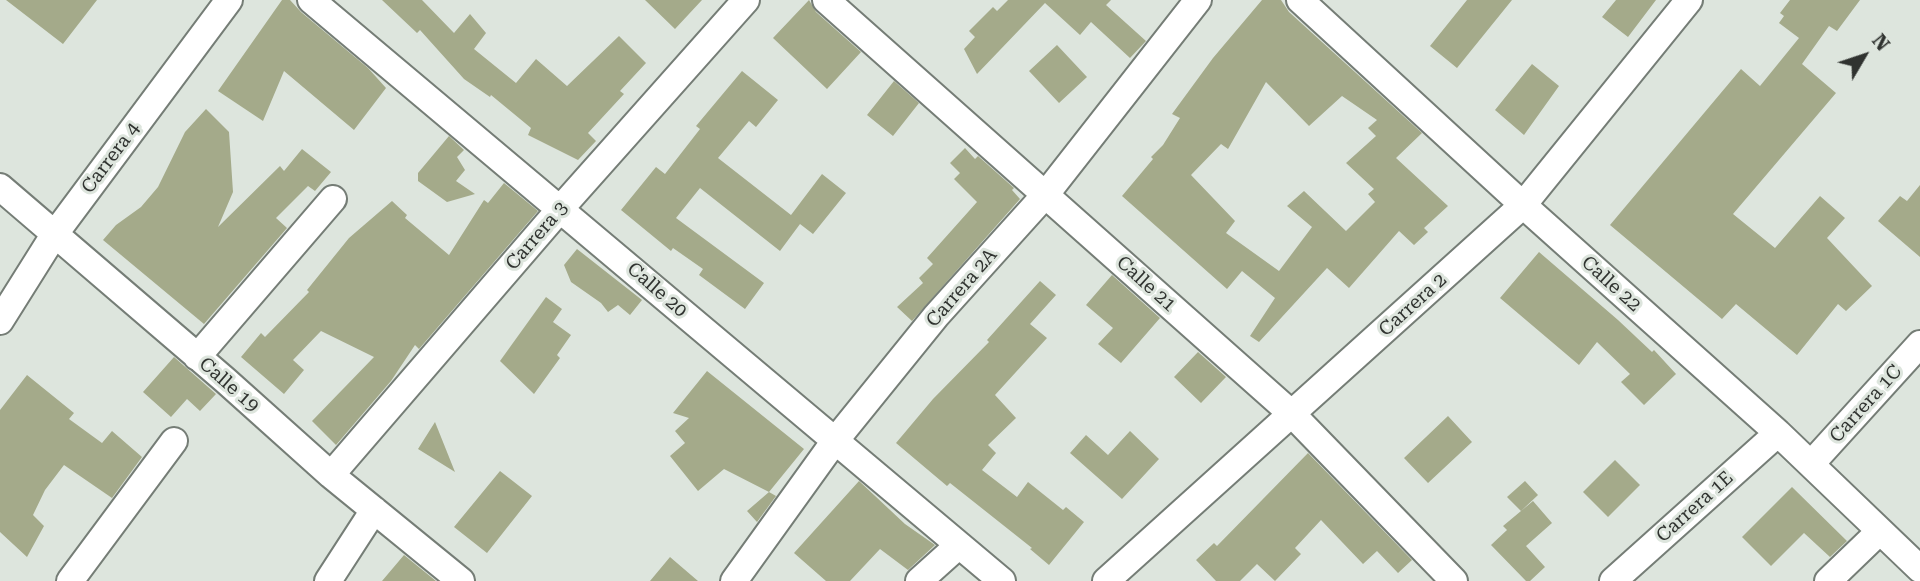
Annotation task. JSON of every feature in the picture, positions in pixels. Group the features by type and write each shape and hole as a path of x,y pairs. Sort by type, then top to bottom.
{"street":[{"name":"Carrera 4","path":"0,321 54,235 229,0"},
{"name":"Calle 20","path":"311,0 1002,581"},
{"name":"Carrera 3","path":"331,475 561,208 746,0"},
{"name":"Calle 21","path":"826,0 1292,414 1454,581"},
{"name":"Carrera 2A","path":"734,581 834,442 936,316 1046,194 1198,0"},
{"name":"Calle 22","path":"1300,0 1523,205 1778,433 1920,569"},
{"name":"Carrera 2","path":"1106,581 1523,205 1689,0"},
{"name":"Calle 19","path":"0,187 331,475 461,581"},
{"path":"197,357 332,199"},
{"name":"Carrera 1C","path":"1811,464 1920,344"},
{"name":"Carrera 1E","path":"1613,581 1778,433"},
{"path":"70,581 174,441"},
{"path":"328,581 373,510"},
{"path":"1828,581 1880,531"},
{"path":"919,581 959,545"}],"building":[{"path":"6,0 97,0 63,44"},
{"path":"282,0 290,0 368,68 386,88 354,130 284,71 263,121 218,91"},
{"path":"382,0 422,0 454,33 470,14 486,33 474,49 516,83 536,59 567,86 619,36 646,63 620,91 624,94 588,133 596,141 578,160 528,135 531,128 491,95 490,97 464,79 420,30 417,33"},
{"path":"645,0 702,0 675,29"},
{"path":"809,0 816,12 861,52 827,89 773,38"},
{"path":"1008,0 1111,0 1106,5 1146,41 1130,58 1091,22 1080,35 1045,3 977,74 964,49 975,37 969,31 993,7 997,11"},
{"path":"1262,0 1281,0 1289,12 1422,133 1396,158 1448,206 1424,228 1428,232 1414,245 1399,231 1349,288 1327,268 1259,342 1250,336 1275,298 1242,271 1227,289 1122,196 1163,145 1180,118 1172,114 1213,58","holes":["1266,82 1309,126 1342,96 1377,120 1368,128 1376,136 1346,163 1374,189 1368,194 1375,202 1346,231 1304,191 1287,206 1312,227 1279,271 1226,233 1235,221 1191,175 1221,144 1228,149"]},
{"path":"1467,0 1512,0 1457,68 1430,46"},
{"path":"1616,0 1656,0 1628,37 1602,17"},
{"path":"1790,0 1860,0 1837,31 1829,26 1802,64 1836,93 1733,214 1775,248 1820,196 1845,218 1827,238 1872,286 1846,311 1838,304 1797,355 1736,304 1722,319 1610,225 1741,69 1760,86 1799,38 1779,23 1784,16 1780,13"},
{"path":"1057,45 1087,77 1059,103 1029,71"},
{"path":"1532,64 1559,86 1524,135 1495,110"},
{"path":"742,71 778,100 756,127 749,121 718,158 791,215 822,174 846,193 813,234 800,224 780,251 700,188 676,218 764,283 745,309 699,275 703,269 673,248 671,251 621,210 656,167 665,174 700,129 696,126"},
{"path":"894,81 919,103 893,136 867,115"},
{"path":"206,109 229,132 233,192 218,227 280,166 284,171 302,149 331,172 315,191 308,186 276,218 287,228 204,324 103,240 116,225 141,207 158,187 185,132"},
{"path":"449,136 464,150 457,157 465,170 456,181 475,194 447,202 418,181 418,173"},
{"path":"965,148 975,159 978,156 1014,188 1012,190 1020,199 912,321 897,307 923,283 919,278 933,264 927,258 977,202 954,179 960,173 950,163"},
{"path":"504,183 538,211 419,349 415,345 391,381 336,445 312,421 374,357 321,331 293,360 304,370 284,394 241,357 261,333 265,337 309,292 307,290 349,238 392,201 407,215 405,218 449,255 484,200 488,203"},
{"path":"1920,185 1920,257 1878,221 1900,196 1907,201"},
{"path":"577,249 642,300 630,315 618,305 608,312 601,303 571,282 564,265"},
{"path":"1539,252 1652,352 1654,350 1676,374 1644,405 1621,382 1630,374 1597,342 1579,365 1500,298"},
{"path":"1112,275 1160,318 1121,363 1098,344 1113,328 1086,305"},
{"path":"1040,281 1056,295 1030,324 1047,338 995,395 1016,418 988,445 996,453 982,470 1017,497 1028,482 1063,510 1066,507 1084,522 1049,565 1030,549 1032,548 950,483 947,486 896,443 933,399 989,342 987,340"},
{"path":"546,297 562,309 553,322 571,335 557,355 560,358 534,394 500,361"},
{"path":"1198,352 1226,377 1201,403 1174,377"},
{"path":"174,357 216,394 200,411 187,399 171,417 143,392"},
{"path":"707,371 804,449 769,492 724,469 698,491 670,456 685,443 675,431 689,418 673,413"},
{"path":"27,375 74,413 69,419 102,443 112,431 142,457 112,498 64,465 45,490 33,515 44,526 27,557 0,532 0,410"},
{"path":"1448,416 1472,442 1428,483 1404,458"},
{"path":"435,422 455,472 418,449"},
{"path":"1130,431 1159,459 1122,499 1070,453 1086,435 1108,455"},
{"path":"1308,453 1412,560 1398,573 1377,551 1363,564 1321,520 1295,548 1301,554 1275,581 1257,564 1240,581 1216,581 1196,560 1214,543 1217,546"},
{"path":"1615,460 1640,485 1608,517 1583,492"},
{"path":"500,471 532,496 487,553 454,527"},
{"path":"859,481 905,524 935,545 908,570 880,549 850,581 826,581 794,553"},
{"path":"1525,481 1538,495 1521,511 1507,497"},
{"path":"1792,487 1847,541 1830,557 1804,533 1771,566 1742,537"},
{"path":"769,492 776,496 757,522 747,511"},
{"path":"1533,501 1552,523 1526,546 1545,567 1530,581 1526,581 1491,545 1507,530 1503,526"},
{"path":"404,555 436,581 382,581"},
{"path":"670,557 698,581 650,581"}]}
